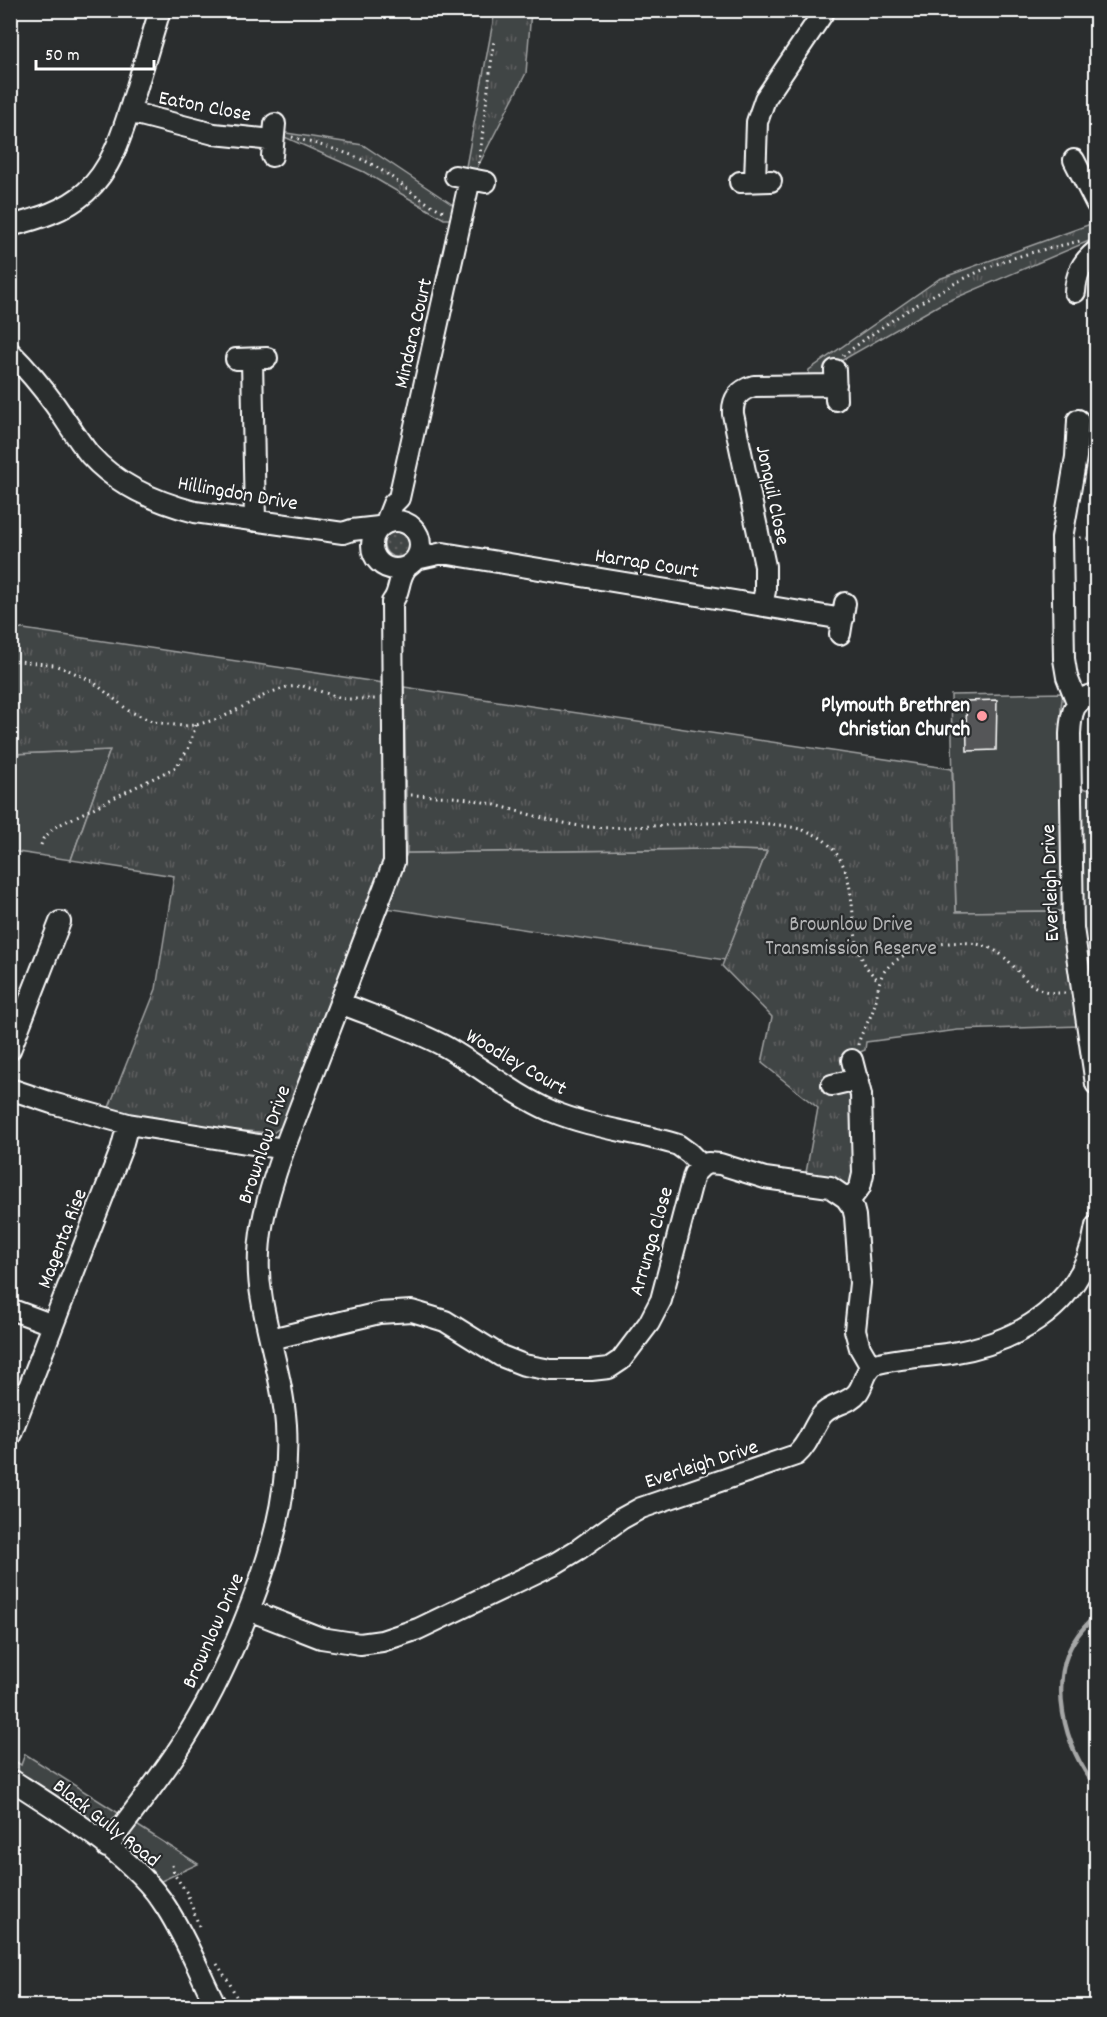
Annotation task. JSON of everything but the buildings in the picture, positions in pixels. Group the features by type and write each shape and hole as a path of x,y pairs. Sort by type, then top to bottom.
{"street":[{"path":"10,226 59,210 85,193 101,176 112,158 129,112 160,10"},
{"path":"755,181 757,122 765,99 825,10"},
{"name":"Eaton Close","path":"129,112 214,134 274,138"},
{"path":"1074,160 1096,204"},
{"name":"Mindara Court","path":"383,525 393,504 399,498 472,180"},
{"path":"1075,292 1078,274 1091,245"},
{"name":"Hillingdon Drive","path":"10,352 34,377 91,456 128,485 171,506 195,512 343,533 383,525"},
{"path":"252,359 255,520"},
{"name":"Jonquil Close","path":"762,605 765,591 765,566 733,414 732,391 754,386 837,378"},
{"path":"1078,420 1076,457 1062,538 1064,659 1067,677 1077,702 1084,697 1096,694"},
{"path":"399,498 421,543 411,563 392,568 376,556 373,538 383,525 400,520 413,529"},
{"name":"Harrap Court","path":"413,529 443,553"},
{"name":"Hillingdon Drive","path":"343,533 345,537 376,556"},
{"name":"Harrap Court","path":"411,563 443,553 843,619"},
{"name":"Brownlow Drive","path":"376,556 384,580 385,595 392,602"},
{"name":"Brownlow Drive","path":"107,1847 175,1755 204,1709 219,1680 263,1576 276,1531 285,1469 284,1402 261,1298 259,1247 264,1211 284,1149 392,871 395,851 392,602 397,595 400,576 411,563"},
{"name":"Everleigh Drive","path":"1077,702 1073,709 1070,734 1072,902 1076,957 1096,1084"},
{"path":"10,1050 60,922"},
{"name":"Woodley Court","path":"340,1004 437,1043 543,1107 586,1123 678,1146 702,1166"},
{"path":"849,1201 860,1187 863,1174 862,1104 852,1060"},
{"path":"832,1085 858,1079"},
{"path":"10,1089 70,1109 128,1124 284,1149"},
{"name":"Magenta Rise","path":"10,1436 121,1150 128,1124"},
{"path":"702,1166 720,1164 772,1180 822,1185 836,1190 849,1201 855,1216 860,1283 855,1330 860,1348 871,1367 894,1360 993,1344 1025,1329 1051,1310 1070,1287 1088,1257 1096,1226"},
{"name":"Arrunga Close","path":"271,1339 390,1311 412,1311 445,1321 501,1356 524,1365 551,1370 609,1368 621,1360 649,1323 661,1300 694,1174 702,1166"},
{"path":"10,1309 54,1325"},
{"name":"Everleigh Drive","path":"249,1610 333,1641 371,1643 406,1634 562,1560 621,1519 641,1508 790,1459 801,1451 826,1411 848,1400 857,1392 871,1367"},
{"name":"Black Gully Road","path":"10,1779 107,1847 148,1885 166,1907 216,2007"}],"path":[{"path":"511,11 520,10"},
{"path":"472,180 479,162 494,40"},
{"path":"274,138 357,158 389,175 439,209 463,216"},
{"path":"837,378 911,309 961,280 1005,261 1091,245"},
{"path":"10,660 54,665 79,674 103,688 129,711 154,722 182,726 196,725 221,718 269,693 286,687 303,686 345,699 393,699"},
{"path":"41,845 43,839 55,827 176,767 188,749 196,725"},
{"path":"394,795 473,800 545,819 590,827 645,828 778,824 797,827 813,833 835,852 850,884 858,950 867,969 880,981"},
{"path":"852,1060 862,1030 874,1009 880,981 890,966 908,953 956,943 982,945 992,949 1039,990 1055,994 1082,990"},
{"path":"172,1865 174,1874 187,1893 199,1926"},
{"path":"214,1960 229,1982 241,2007"}],"green space":[{"path":"495,11 531,11 526,73 474,174 465,172"},
{"path":"280,132 363,145 459,209 456,219 444,219 364,172 280,135"},
{"path":"1096,222 1096,238 939,305 832,366 823,378 808,380 809,370 939,279"},
{"path":"397,531 406,535 410,544 406,553 397,557 388,553 384,544 388,535"},
{"path":"10,627 383,683 385,860 285,1120 282,1126 273,1133 217,1129 108,1110 156,989 174,876 71,860 110,750 11,754"},
{"name":"Brownlow Drive Transmission Reserve","path":"404,687 952,769 956,912 1064,911 1080,1026 958,1030 866,1042 865,1050 844,1059 850,1090 853,1091 858,1173 847,1189 805,1178 818,1108 762,1063 772,1017 722,966 767,851 710,849 407,853"},
{"path":"1063,693 1061,707 1064,911 956,912 951,695"},
{"path":"110,750 71,860 11,851 10,754"},
{"path":"1080,788 1096,791 1096,1020 1082,933"},
{"path":"710,849 767,851 725,960 386,908 407,853"},
{"path":"25,1754 120,1814 111,1822 102,1823 81,1815 50,1791 11,1768 10,1758 21,1765"},
{"path":"135,1824 198,1864 159,1882 131,1849 131,1833"}],"waterway":[{"path":"1096,1615 1084,1627 1068,1652 1061,1692 1063,1713 1075,1753 1096,1786"}],"place":[{"name":"Plymouth Brethren Christian Church","path":"982,716"}]}
